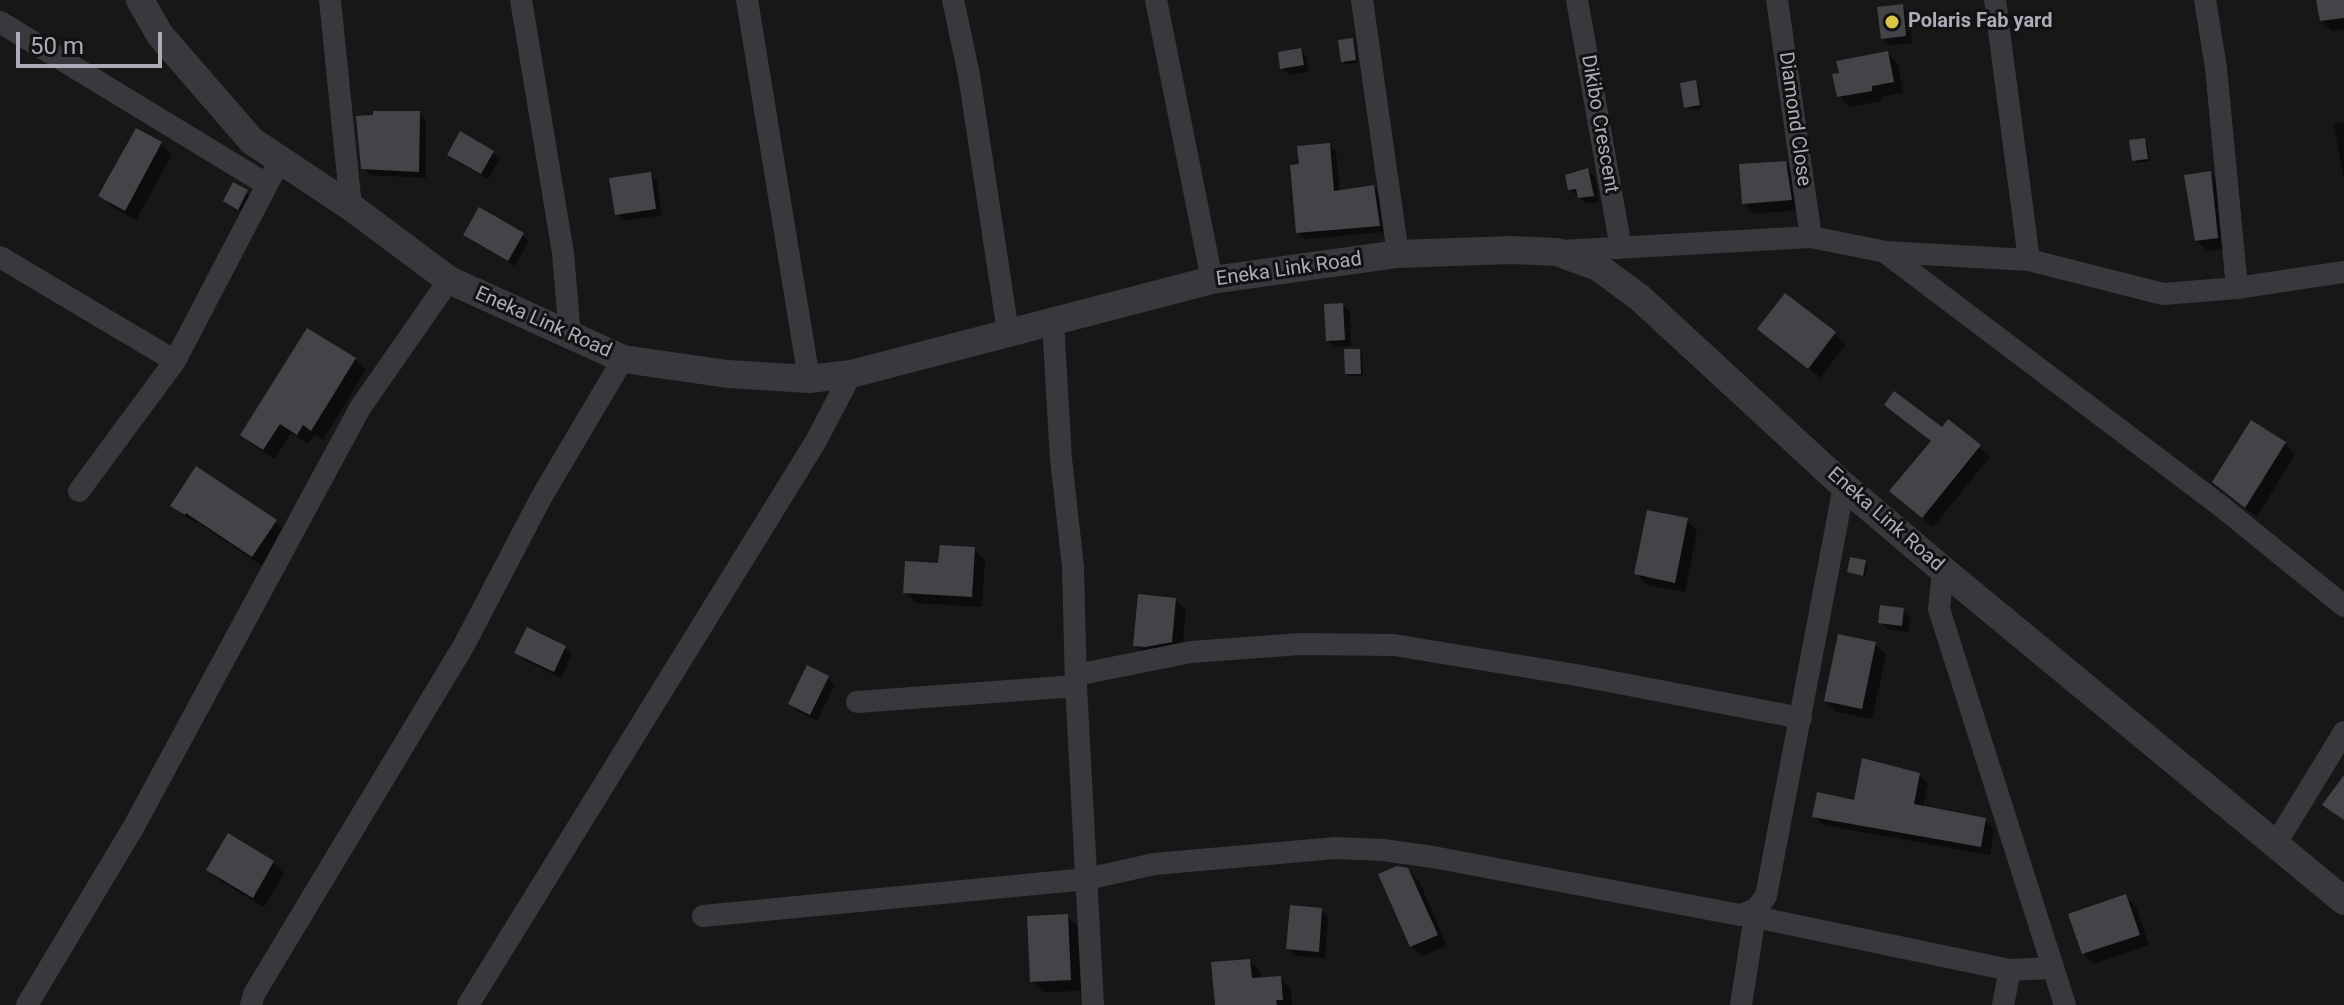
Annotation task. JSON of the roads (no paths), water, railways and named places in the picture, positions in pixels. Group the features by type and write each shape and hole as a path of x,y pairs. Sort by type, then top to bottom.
{"street":[{"name":"Eneka Link Road","path":"140,0 160,35 252,141 273,172 351,207 449,280 623,359 728,374 809,379 851,374 1212,280 1398,254 1511,250 1557,252 1598,267 1640,298 1844,486 2344,901"},
{"path":"330,0 351,207"},
{"path":"521,0 563,253 570,336"},
{"path":"747,0 809,379"},
{"path":"953,0 969,75 1008,332"},
{"path":"1156,0 1212,280"},
{"path":"1362,0 1398,254"},
{"name":"Dikibo Crescent","path":"1577,0 1621,248"},
{"name":"Diamond Close","path":"1777,0 1811,237"},
{"path":"1995,0 2029,260"},
{"path":"2205,0 2216,68 2237,288"},
{"path":"0,22 273,172 175,361 79,491"},
{"path":"1557,252 1811,237 1886,252 2029,260 2163,294 2237,288 2344,272"},
{"path":"1886,252 2222,507 2344,606"},
{"path":"0,257 175,361"},
{"path":"27,1005 133,828 360,408 449,280"},
{"path":"1053,322 1061,459 1073,567 1093,1005"},
{"path":"251,1005 254,994 464,645 542,496 623,359"},
{"path":"468,1005 816,441 851,374"},
{"path":"1741,1005 1756,913 1766,896 1844,486"},
{"path":"1943,570 1939,609 2065,1005"},
{"path":"857,702 1076,680 1191,652 1301,644 1394,645 1582,676 1801,718"},
{"path":"2275,845 2344,732"},
{"path":"703,916 1087,879 1154,864 1336,848 1433,857 1740,915 1756,913 2010,970 2053,968"},
{"path":"2003,1005 2010,970"}],"place":[{"name":"Polaris Fab yard","path":"1892,22"}]}
